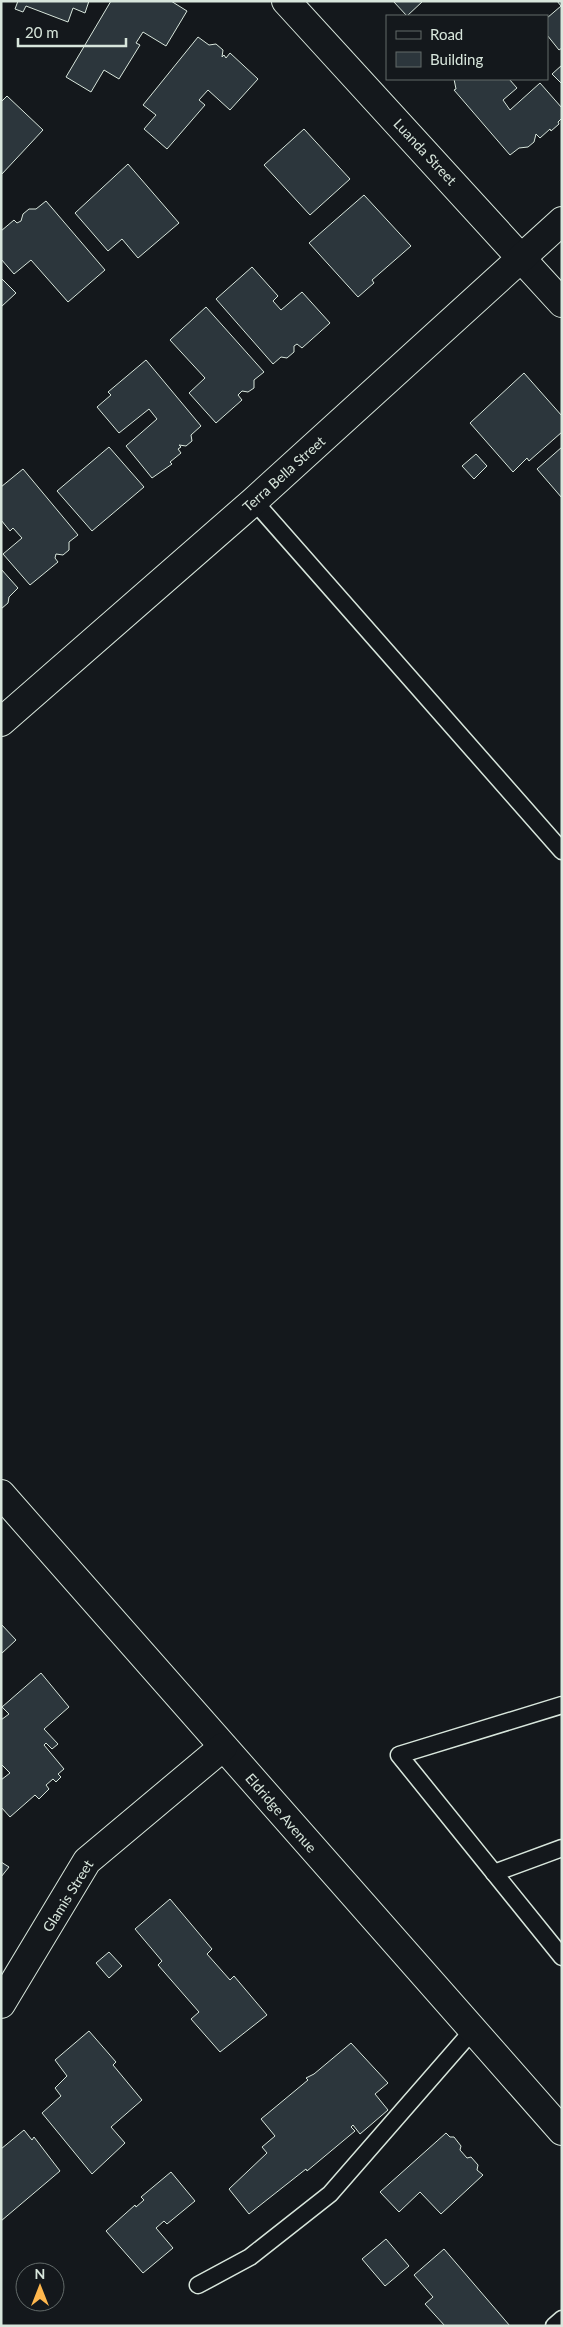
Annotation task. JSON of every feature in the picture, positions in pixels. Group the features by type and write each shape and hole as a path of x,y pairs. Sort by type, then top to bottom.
{"street":[{"name":"Luanda Street","path":"286,1 522,257 562,303"},
{"name":"Terra Bella Street","path":"1,722 254,501 562,222"},
{"name":"Eldridge Avenue","path":"1,1494 473,2030 558,2121"},
{"name":"Glamis Street","path":"1,2004 87,1861 223,1747"}],"lane":[{"path":"254,501 562,851"},
{"path":"562,1705 399,1755 562,1957"},
{"path":"494,1873 562,1848"},
{"path":"198,2285 250,2257 330,2194 473,2030"},
{"path":"554,2326 562,2319"}],"building":[{"path":"18,1 89,1 85,13 73,8 68,22 26,6 23,12 15,9"},
{"path":"111,1 171,1 187,11 166,46 143,32 136,43 140,45 119,79 104,70 91,92 66,77"},
{"path":"393,1 423,1 408,15"},
{"path":"557,1 562,1 562,48 559,50 548,36 548,17 561,6"},
{"path":"198,37 209,45 216,44 223,50 222,57 224,55 226,58 230,53 258,79 230,110 208,90 199,100 205,105 167,149 144,129 156,115 143,105"},
{"path":"562,65 562,84 552,74"},
{"path":"454,80 510,80 517,88 503,100 510,110 540,83 562,108 562,118 558,122 559,124 551,131 550,129 540,138 536,134 534,142 528,147 519,148 510,155 454,90 456,89"},
{"path":"7,96 43,130 1,175 1,102"},
{"path":"304,129 350,179 310,215 264,165"},
{"path":"128,164 179,223 138,258 122,239 108,251 75,213"},
{"path":"364,195 411,246 372,280 374,283 358,297 309,243"},
{"path":"46,201 105,270 68,302 31,260 14,274 1,259 1,231 14,220 17,223 21,221 23,214 29,209 36,209"},
{"path":"252,267 278,296 273,301 281,310 302,292 330,323 302,348 297,344 294,346 294,352 287,358 281,357 273,364 216,299"},
{"path":"1,278 16,293 1,307"},
{"path":"206,307 264,372 254,380 254,388 248,392 242,391 238,395 242,400 216,423 189,393 205,378 170,340"},
{"path":"146,360 201,426 191,435 192,441 186,446 179,445 181,447 178,449 181,453 170,462 172,464 152,478 126,446 157,419 149,409 119,433 97,407 111,395 108,392"},
{"path":"524,373 562,416 562,432 529,461 527,458 513,472 470,423"},
{"path":"109,447 144,487 92,531 57,491"},
{"path":"562,447 562,498 537,469"},
{"path":"476,454 487,466 474,479 462,466"},
{"path":"23,469 78,535 69,542 69,550 63,555 56,554 55,558 58,562 30,585 3,554 22,538 13,528 10,531 1,520 1,487"},
{"path":"1,569 18,588 9,597 8,603 1,609"},
{"path":"1,1624 16,1640 1,1654"},
{"path":"41,1673 69,1707 44,1729 58,1744 52,1749 46,1743 44,1745 64,1769 58,1774 61,1777 56,1782 53,1779 46,1785 49,1789 39,1799 35,1795 10,1817 1,1807 1,1780 10,1773 1,1764 1,1720 9,1714 2,1707"},
{"path":"1,1862 9,1867 1,1877"},
{"path":"170,1899 212,1949 207,1954 230,1980 234,1976 267,2015 220,2052 191,2019 199,2012 158,1965 162,1961 135,1929"},
{"path":"109,1952 122,1966 109,1978 96,1963"},
{"path":"89,2031 116,2062 113,2065 142,2100 111,2127 125,2143 92,2174 42,2113 61,2096 55,2088 67,2076 55,2060"},
{"path":"351,2043 388,2083 375,2094 388,2110 360,2134 353,2125 351,2127 355,2131 307,2171 306,2169 249,2214 229,2189 267,2153 262,2147 275,2136 261,2119 308,2080 306,2078 314,2074"},
{"path":"24,2130 32,2140 34,2137 60,2171 1,2221 1,2149"},
{"path":"446,2133 450,2137 454,2137 461,2146 460,2150 467,2158 471,2157 478,2165 477,2170 483,2175 441,2214 420,2192 399,2212 380,2192"},
{"path":"171,2172 195,2201 167,2224 164,2221 156,2228 173,2248 143,2273 106,2231 135,2205 136,2207 144,2200 141,2197"},
{"path":"386,2239 409,2266 385,2286 362,2259"},
{"path":"444,2249 510,2326 445,2326 425,2304 433,2297 414,2275"}]}
